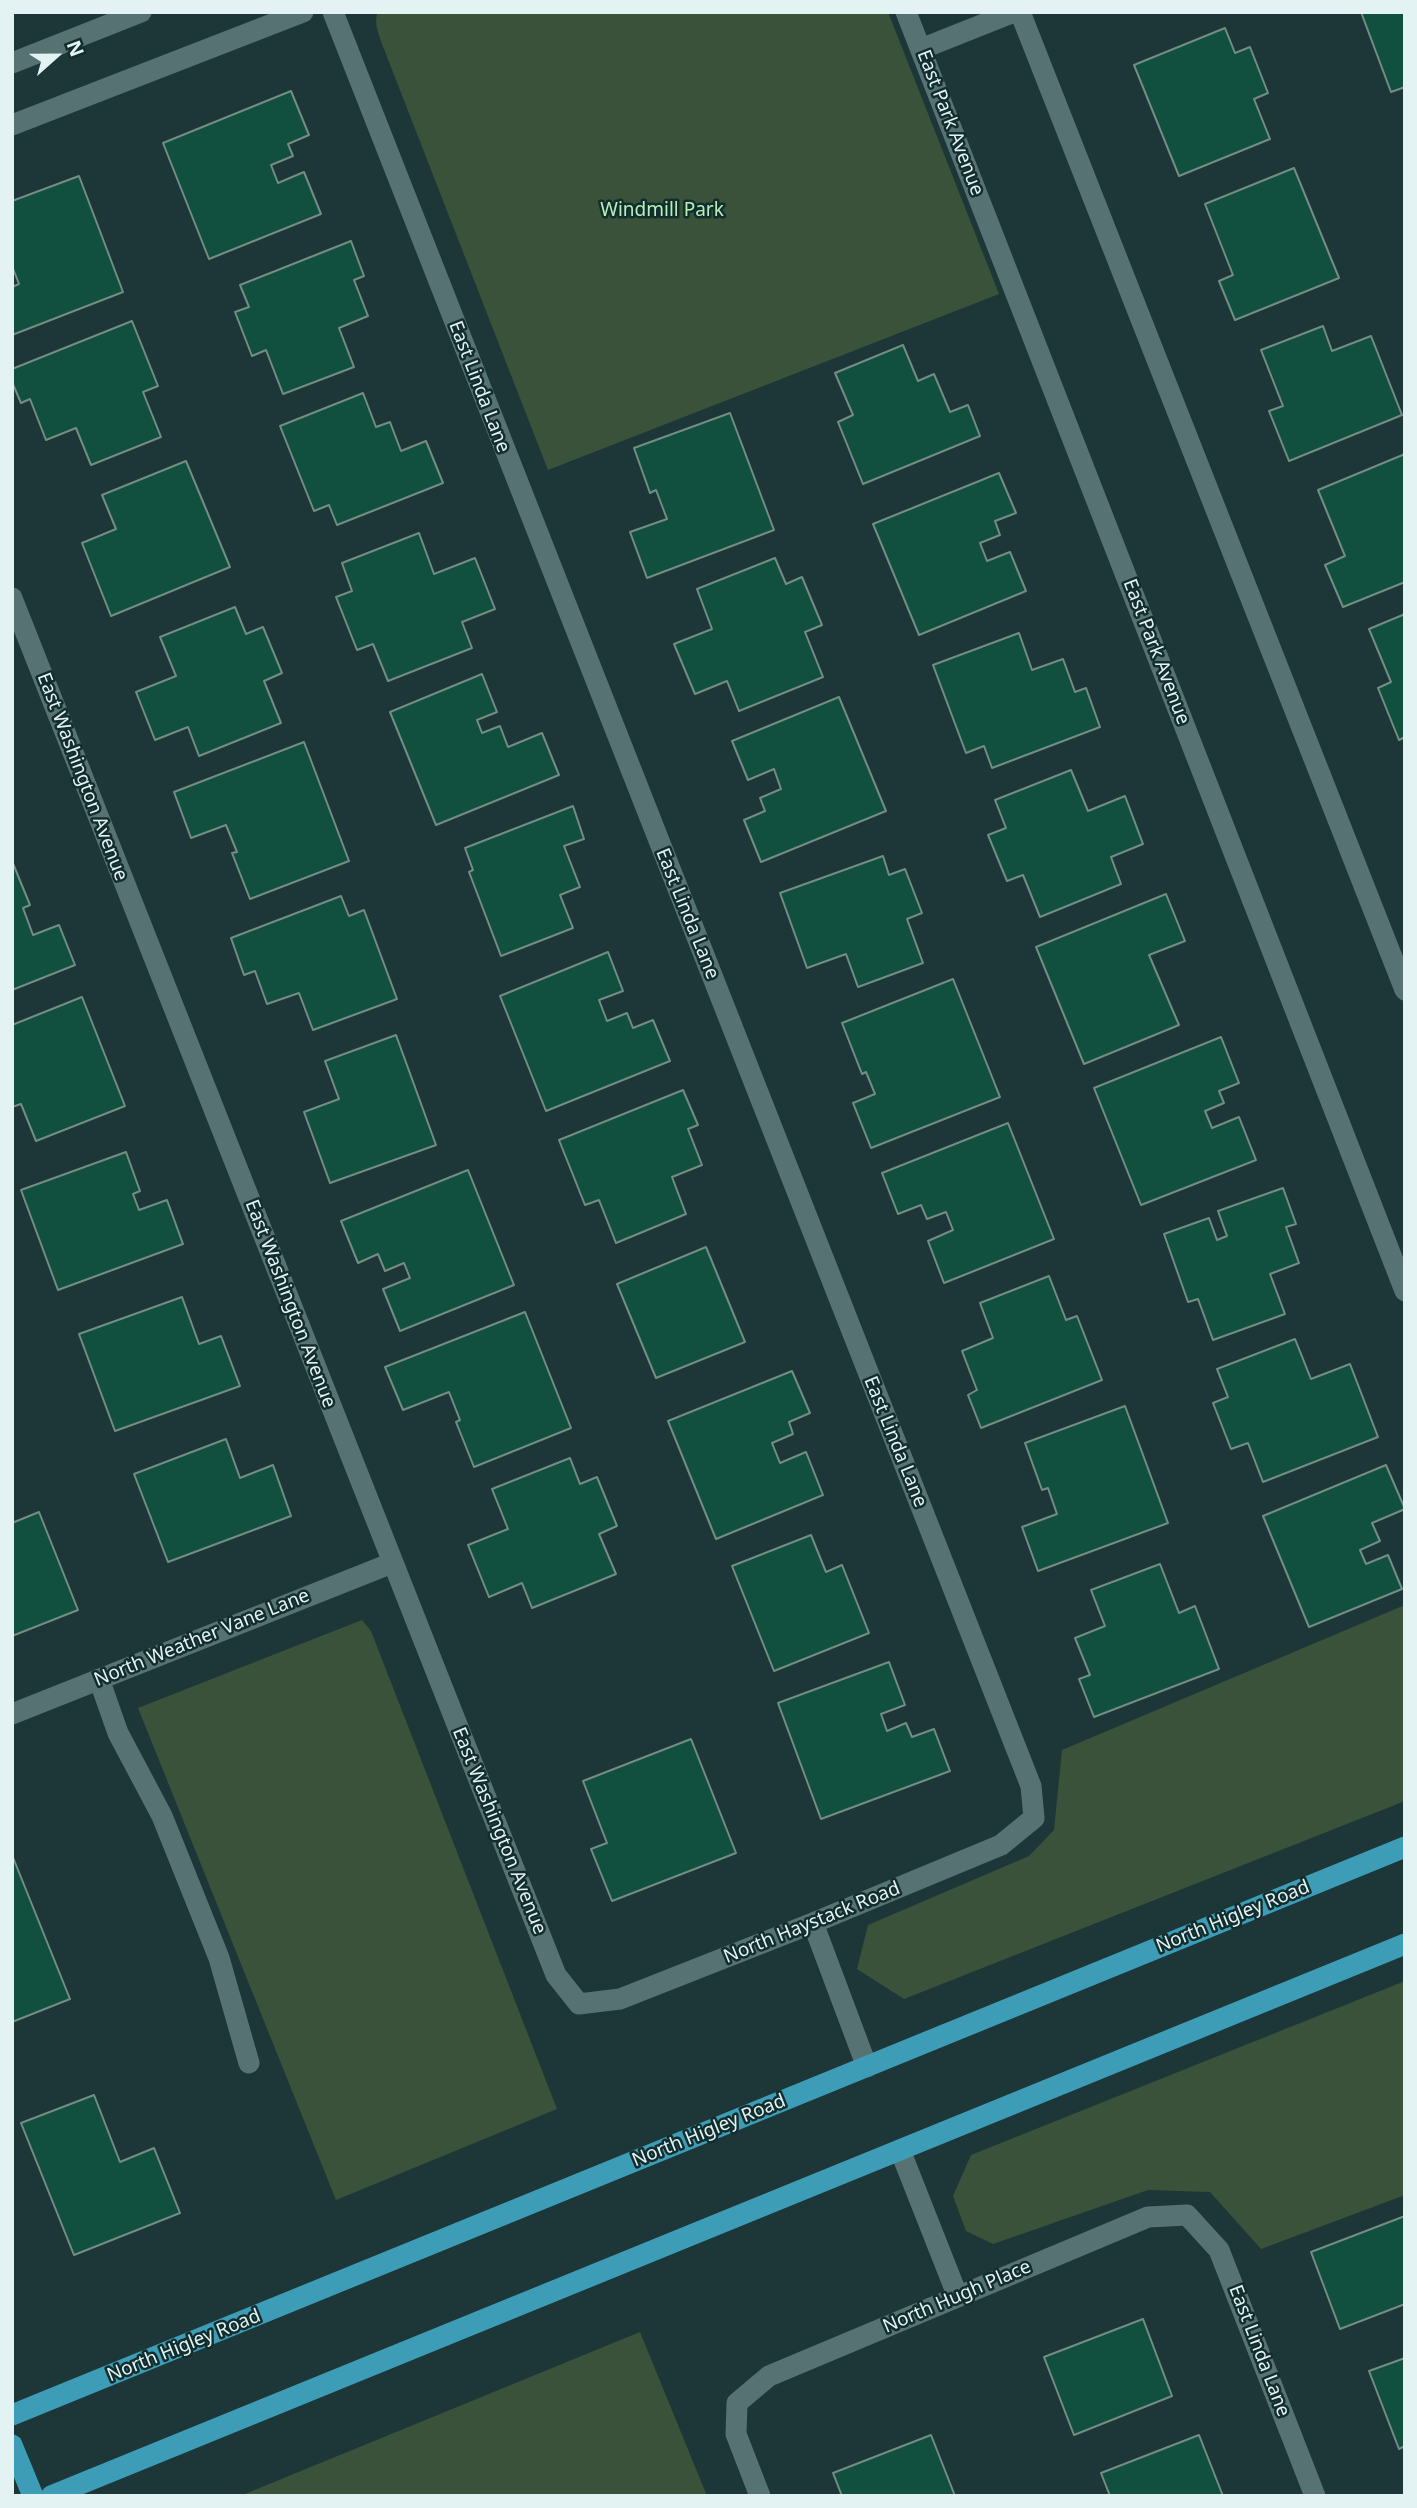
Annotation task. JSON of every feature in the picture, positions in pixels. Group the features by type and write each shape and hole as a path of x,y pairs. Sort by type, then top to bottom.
{"main road":[{"name":"North Higley Road","path":"12,2416 1405,1847"},
{"path":"51,2496 1405,1944"},
{"path":"12,2445 33,2496"}],"street":[{"path":"12,63 141,12"},
{"path":"12,125 303,12"},
{"name":"East Linda Lane","path":"333,12 1031,1786 1034,1818"},
{"name":"East Park Avenue","path":"906,12 1405,1291"},
{"path":"921,48 1014,12"},
{"path":"1020,12 1405,990"},
{"name":"East Washington Avenue","path":"12,598 556,1975 579,2004"},
{"name":"North Weather Vane Lane","path":"12,1714 392,1563"},
{"path":"99,1679 118,1733 162,1816 219,1958 249,2063"},
{"name":"North Haystack Road","path":"579,2004 620,1999 813,1923 1001,1845 1034,1818"},
{"path":"813,1923 867,2067"},
{"path":"900,2150 958,2297"},
{"name":"East Linda Lane","path":"1187,2215 1219,2250 1315,2496"},
{"name":"North Hugh Place","path":"760,2496 736,2434 737,2403 769,2376 1148,2217 1187,2215"}],"green space":[{"name":"Windmill Park","path":"378,12 888,12 999,294 548,470 382,44 376,24"},
{"path":"1405,1605 1405,1801 904,1999 857,1969 868,1925 1029,1856 1054,1830 1062,1750"},
{"path":"362,1620 371,1631 557,2109 336,2200 138,1708"},
{"path":"1405,1981 1405,2195 1261,2249 1210,2192 1148,2190 993,2244 966,2231 953,2196 971,2155"},
{"path":"640,2332 707,2496 240,2496"}],"building":[{"path":"1361,12 1405,12 1405,87 1391,92"},
{"path":"1225,28 1235,53 1250,47 1268,93 1254,99 1270,139 1179,176 1134,65"},
{"path":"291,91 309,135 288,144 293,156 271,165 278,183 304,172 321,214 209,259 163,143"},
{"path":"1294,168 1339,278 1235,320 1219,281 1233,275 1205,204"},
{"path":"79,176 123,292 12,335 12,287 19,284 12,266 12,201"},
{"path":"351,241 364,276 354,280 368,316 339,328 354,367 283,394 266,350 252,356 235,312 249,307 240,285"},
{"path":"132,321 158,386 143,392 161,437 91,465 76,428 46,440 30,399 21,403 12,382 12,369"},
{"path":"1323,326 1332,351 1371,336 1402,415 1289,461 1269,411 1283,406 1261,350"},
{"path":"903,345 918,381 934,374 950,412 968,405 980,436 863,484 838,422 853,415 835,373"},
{"path":"363,393 376,427 390,422 401,451 426,441 443,483 337,525 329,505 314,511 280,426"},
{"path":"730,413 774,530 647,578 630,532 667,519 656,490 650,493 634,448"},
{"path":"1405,454 1405,582 1343,607 1325,565 1345,556 1318,490"},
{"path":"186,461 230,567 111,616 82,543 116,529 102,495"},
{"path":"999,473 1016,513 995,521 1000,535 980,543 987,561 1010,552 1026,591 919,635 873,524"},
{"path":"419,533 434,574 475,558 495,609 462,622 472,648 388,681 373,644 357,650 336,597 352,591 342,563"},
{"path":"775,558 786,584 802,577 822,625 805,632 823,677 739,711 727,681 695,694 674,644 712,629 697,589"},
{"path":"235,607 246,634 263,627 282,673 264,681 281,723 199,756 188,727 155,740 136,692 176,676 160,637"},
{"path":"1405,614 1405,737 1399,740 1378,688 1391,682 1369,629"},
{"path":"1019,633 1032,670 1063,659 1075,692 1086,688 1100,727 992,768 984,746 966,753 933,665"},
{"path":"482,674 497,712 477,720 482,733 500,726 508,747 542,733 559,775 436,825 390,712"},
{"path":"839,697 886,811 761,862 744,820 765,811 760,798 781,789 774,769 748,780 732,741"},
{"path":"304,742 349,861 250,899 232,853 237,852 226,825 191,838 174,792"},
{"path":"1071,770 1088,811 1125,796 1143,844 1111,857 1121,884 1040,917 1023,875 1007,881 988,835 1006,828 995,800"},
{"path":"573,806 584,839 564,846 580,887 560,895 573,928 501,956 469,872 473,870 465,848"},
{"path":"883,856 889,875 905,869 922,913 907,919 923,963 858,987 846,954 807,968 780,893"},
{"path":"12,861 30,905 23,908 33,935 59,925 75,965 12,990"},
{"path":"1166,894 1185,941 1149,955 1179,1025 1084,1064 1036,947"},
{"path":"341,896 349,916 364,910 397,999 313,1030 299,993 267,1004 255,971 244,975 231,938"},
{"path":"608,952 623,991 599,1000 607,1021 627,1013 633,1028 653,1020 670,1061 546,1111 500,996"},
{"path":"953,979 1000,1097 871,1148 853,1103 875,1094 866,1072 862,1074 842,1023"},
{"path":"82,997 125,1106 36,1141 21,1104 12,1107 12,1025"},
{"path":"396,1035 436,1145 330,1183 304,1112 339,1099 325,1061"},
{"path":"1221,1037 1239,1083 1219,1091 1224,1103 1205,1111 1212,1128 1239,1117 1256,1160 1141,1205 1094,1088"},
{"path":"683,1090 698,1125 688,1129 702,1165 672,1177 686,1214 616,1243 599,1200 585,1205 559,1140"},
{"path":"1008,1123 1054,1239 944,1283 928,1241 953,1230 946,1212 927,1219 921,1205 898,1214 882,1173"},
{"path":"126,1152 140,1191 133,1194 139,1210 167,1200 183,1244 58,1290 21,1190"},
{"path":"468,1170 514,1285 400,1331 383,1289 410,1278 404,1263 385,1271 378,1254 358,1263 341,1221"},
{"path":"1283,1188 1296,1224 1286,1227 1299,1263 1270,1274 1285,1314 1213,1340 1198,1299 1188,1302 1164,1234 1209,1218 1217,1240 1227,1236 1218,1211"},
{"path":"706,1247 745,1342 656,1378 617,1284"},
{"path":"1049,1276 1066,1320 1077,1316 1102,1380 981,1428 968,1395 977,1390 962,1351 993,1338 980,1303"},
{"path":"182,1297 199,1344 221,1336 240,1386 115,1431 79,1334"},
{"path":"525,1312 571,1428 474,1467 456,1422 460,1420 449,1392 403,1410 385,1367"},
{"path":"1295,1339 1311,1379 1350,1364 1378,1437 1263,1482 1248,1443 1231,1449 1213,1403 1228,1397 1217,1369"},
{"path":"792,1371 810,1413 789,1422 793,1434 772,1443 780,1463 806,1452 823,1495 716,1539 668,1421"},
{"path":"1125,1406 1168,1523 1038,1571 1022,1527 1057,1514 1048,1488 1042,1490 1025,1443"},
{"path":"226,1439 240,1478 273,1465 291,1516 168,1562 134,1474"},
{"path":"570,1458 580,1484 597,1477 617,1526 599,1534 616,1574 532,1608 522,1583 489,1597 468,1545 508,1529 492,1489"},
{"path":"1386,1465 1405,1509 1372,1523 1380,1541 1360,1550 1366,1564 1388,1555 1402,1589 1309,1627 1263,1516"},
{"path":"39,1512 78,1610 12,1636 12,1523"},
{"path":"811,1535 826,1572 842,1565 869,1633 774,1671 732,1566"},
{"path":"1160,1564 1179,1613 1195,1606 1219,1669 1094,1717 1079,1679 1090,1675 1075,1638 1105,1626 1091,1590"},
{"path":"889,1662 905,1705 881,1714 887,1731 906,1723 912,1737 934,1729 950,1771 821,1819 778,1703"},
{"path":"691,1739 736,1853 612,1901 591,1849 607,1843 583,1781"},
{"path":"12,1855 70,1999 12,2022"},
{"path":"94,2095 120,2162 154,2148 180,2213 74,2255 21,2123"},
{"path":"1405,2216 1405,2304 1340,2329 1311,2252"},
{"path":"1143,2319 1172,2396 1074,2435 1044,2357"},
{"path":"1405,2358 1405,2446 1399,2449 1369,2371"},
{"path":"931,2435 955,2496 842,2496 833,2473"},
{"path":"1199,2435 1223,2496 1110,2496 1101,2473"}]}
